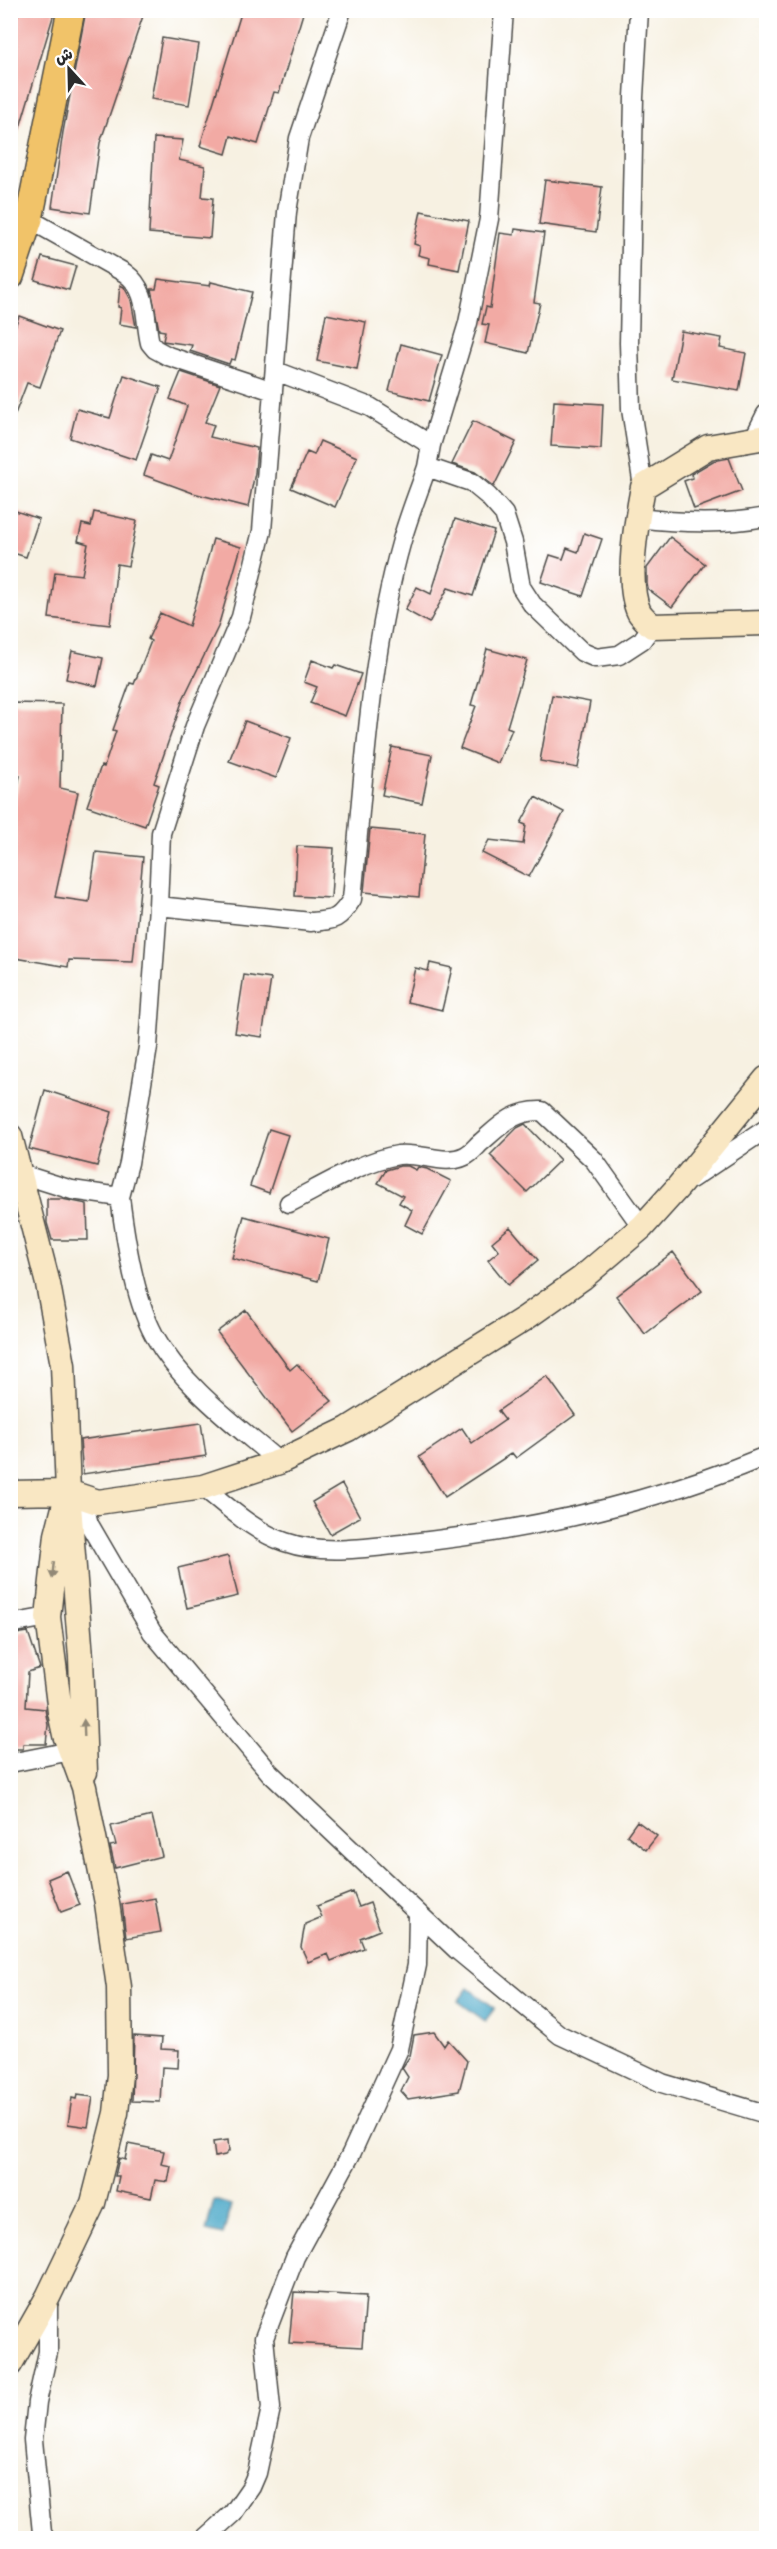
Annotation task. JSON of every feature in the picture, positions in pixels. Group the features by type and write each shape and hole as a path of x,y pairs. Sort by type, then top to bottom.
{"main road":[{"path":"10,276 29,219 71,10"}],"street":[{"path":"279,1462 230,1420 180,1372 153,1334 136,1285 120,1197 129,1163 148,1047 161,833 195,726 240,617 262,531 287,212 299,138 342,10"},
{"path":"158,906 311,922 332,921 342,915 352,899 361,780 389,592 402,540 428,466 431,445 468,323 489,219 504,10"},
{"path":"639,10 634,97 628,343 631,409 643,487 633,566 634,592 639,613 651,626 766,623"},
{"path":"29,219 97,257 137,283 144,303 150,343 154,349 168,356 273,391"},
{"path":"276,371 370,407 431,445"},
{"path":"643,487 708,447 760,437 766,414"},
{"path":"428,466 471,482 489,495 504,514 513,542 521,587 532,604 582,652 596,658 620,655 642,640 651,626"},
{"path":"638,518 681,524 732,523 766,517"},
{"path":"10,1493 75,1495 106,1501 203,1487 279,1462 348,1429 524,1319 582,1278 642,1227 679,1186 766,1079"},
{"path":"289,1203 342,1176 395,1155 411,1154 454,1160 468,1155 510,1117 532,1111 542,1111 594,1160 642,1227"},
{"path":"679,1186 766,1129"},
{"path":"10,1136 48,1284 63,1365 75,1495 86,1759 84,1787"},
{"path":"21,1174 72,1190 120,1197"},
{"path":"203,1487 251,1525 277,1539 312,1547 351,1549 469,1537 564,1519 677,1488 766,1456"},
{"path":"10,2364 48,2296 93,2203 116,2113 120,2075 118,1987 105,1891 84,1787 60,1712 48,1617 57,1535 75,1495"},
{"path":"75,1495 89,1524 152,1632 270,1773 417,1914 560,2035 662,2083 766,2114"},
{"path":"10,1624 48,1617"},
{"path":"10,1763 71,1751"},
{"path":"205,2538 233,2513 251,2487 256,2473 271,2408 264,2338 295,2257 351,2154 399,2049 417,1965 417,1914"},
{"path":"45,2538 42,2533 33,2440 37,2402 47,2361 48,2296"}],"water":[{"path":"468,1988 495,2008 485,2021 458,2001"},
{"path":"214,2200 231,2205 223,2235 206,2231"}],"building":[{"path":"19,10 55,10 15,144 10,144 10,41"},
{"path":"86,10 145,10 100,143 90,213 52,207 63,132"},
{"path":"242,10 304,10 279,93 274,92 258,144 231,136 226,154 200,146"},
{"path":"162,38 199,44 189,105 151,99"},
{"path":"154,138 183,140 179,160 205,166 202,197 213,198 210,238 149,233"},
{"path":"545,180 602,187 596,232 539,224"},
{"path":"421,211 469,221 459,270 429,264 430,258 418,255 420,246 414,244"},
{"path":"515,229 544,233 534,302 540,303 528,353 485,343 489,325 482,324 486,307 490,308 500,233 514,235"},
{"path":"42,257 76,266 69,290 35,280"},
{"path":"158,279 210,286 211,282 252,292 235,360 231,359 229,364 190,351 192,345 163,341 165,331 159,330 151,289 156,289"},
{"path":"120,285 124,287 131,300 136,327 119,324"},
{"path":"326,314 366,322 357,369 317,361"},
{"path":"19,316 60,331 40,387 27,383 12,422 10,422 10,340"},
{"path":"681,331 722,338 720,348 746,353 739,391 672,379"},
{"path":"401,344 442,355 429,401 389,391"},
{"path":"181,372 220,385 205,422 214,425 210,437 257,448 248,507 193,493 144,475 151,455 168,461 187,406 170,399"},
{"path":"124,375 161,387 136,460 70,438 77,409 110,418"},
{"path":"554,401 603,404 601,449 551,446"},
{"path":"473,421 516,442 494,486 475,472 452,464"},
{"path":"320,441 357,457 335,507 291,488 307,452 314,455"},
{"path":"729,458 742,491 694,509 684,481 692,478 691,474 713,461"},
{"path":"10,509 39,519 26,557 10,552"},
{"path":"94,512 137,521 128,566 117,564 110,625 49,618 55,572 82,575 88,544 78,541 82,524 91,526"},
{"path":"455,519 494,531 473,596 448,588 429,623 405,610 417,587 431,594"},
{"path":"584,533 602,539 583,596 541,582 550,555 563,559 567,548 578,552"},
{"path":"670,537 705,564 672,607 648,589 647,584 647,568"},
{"path":"213,539 241,547 218,627 183,699 154,783 159,785 145,826 87,806 101,766 104,767 116,731 113,730 130,683 134,684 151,641 148,639 160,613 189,626"},
{"path":"487,649 527,660 507,727 512,729 498,763 460,748 476,706 471,705"},
{"path":"72,651 103,658 97,686 66,679"},
{"path":"312,660 333,668 335,665 361,674 345,716 310,703 317,687 304,682"},
{"path":"552,695 590,702 578,768 540,761"},
{"path":"10,703 62,704 60,788 78,792 55,897 89,902 96,852 143,857 133,962 69,960 68,967 10,957 10,821 20,776 10,775"},
{"path":"245,721 291,738 276,778 229,761"},
{"path":"392,747 432,755 422,803 382,795"},
{"path":"535,797 564,812 529,877 482,853 489,840 523,844 526,825 521,823"},
{"path":"370,829 425,834 419,897 364,892"},
{"path":"297,846 334,848 331,898 295,896"},
{"path":"430,963 452,968 442,1010 407,1002 415,968 428,971"},
{"path":"244,975 271,979 262,1037 235,1033"},
{"path":"45,1090 112,1112 97,1166 29,1149"},
{"path":"525,1124 560,1160 527,1192 490,1155 517,1128"},
{"path":"269,1129 288,1135 269,1193 250,1186"},
{"path":"408,1166 416,1170 418,1167 427,1169 451,1181 422,1234 405,1225 412,1210 399,1203 403,1196 378,1183 386,1170"},
{"path":"47,1199 62,1199 87,1204 88,1240 52,1240 47,1223"},
{"path":"244,1216 329,1239 318,1281 232,1258"},
{"path":"510,1227 538,1260 508,1285 488,1260 499,1251 492,1242"},
{"path":"673,1252 702,1291 645,1334 616,1296"},
{"path":"246,1310 290,1370 297,1364 332,1401 292,1431 217,1332"},
{"path":"547,1376 575,1415 516,1458 512,1453 445,1497 419,1457 462,1428 472,1443 505,1420 498,1411"},
{"path":"201,1423 206,1456 83,1474 80,1440"},
{"path":"342,1484 360,1517 330,1534 312,1502"},
{"path":"228,1556 238,1596 187,1608 178,1568"},
{"path":"28,1632 40,1668 28,1672 26,1707 45,1709 48,1725 46,1744 23,1744 23,1749 10,1749 10,1635"},
{"path":"152,1816 162,1856 115,1868 110,1846 116,1845 111,1826"},
{"path":"637,1821 657,1836 646,1850 627,1835"},
{"path":"67,1871 80,1905 61,1912 48,1879"},
{"path":"353,1892 359,1907 370,1903 380,1930 360,1938 364,1948 331,1961 328,1954 308,1962 301,1947 305,1924 322,1917 317,1906"},
{"path":"155,1898 161,1932 126,1938 122,1904"},
{"path":"434,2032 444,2046 448,2040 467,2061 459,2091 408,2099 401,2091 408,2077 402,2068 410,2056 414,2035"},
{"path":"134,2036 162,2038 161,2049 179,2050 178,2068 162,2067 160,2102 132,2101"},
{"path":"77,2095 93,2097 88,2127 68,2124 72,2098 76,2099"},
{"path":"228,2140 229,2151 225,2155 215,2157 213,2142"},
{"path":"128,2144 164,2151 161,2164 171,2166 168,2182 155,2180 151,2198 116,2191 119,2176 115,2176 119,2158 125,2160"},
{"path":"294,2292 366,2296 362,2347 289,2343"}]}
